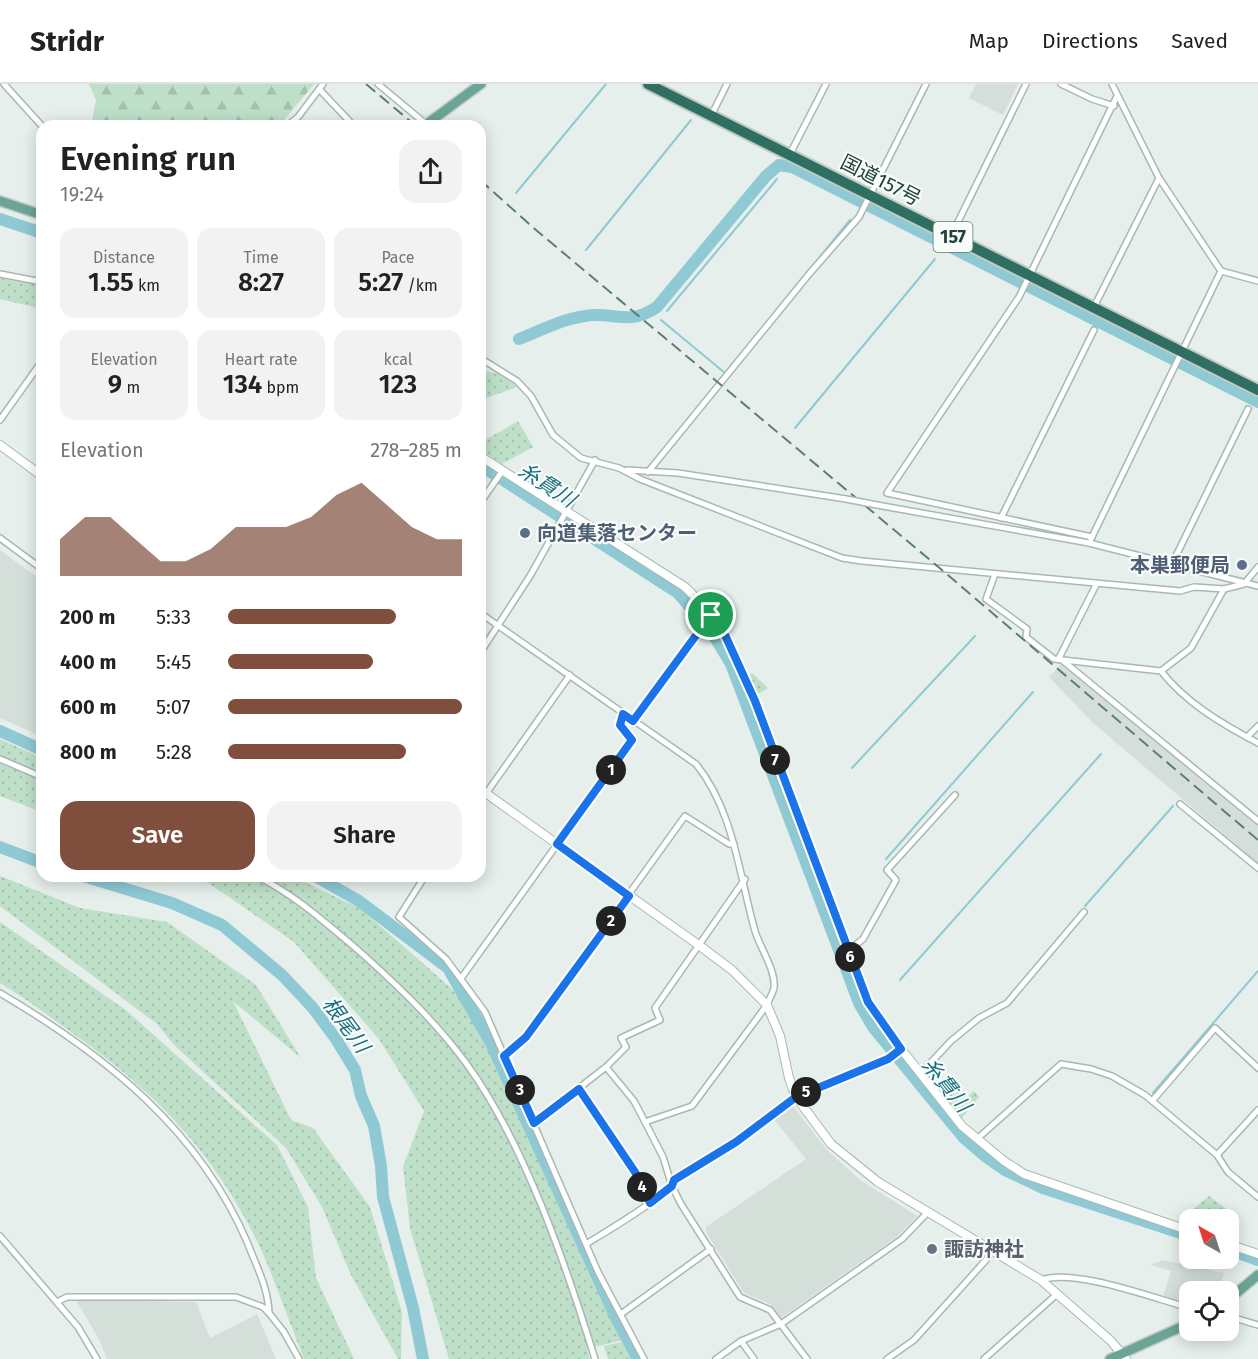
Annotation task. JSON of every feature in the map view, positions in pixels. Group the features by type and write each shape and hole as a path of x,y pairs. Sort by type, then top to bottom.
{"highway":[{"name":"国道157号","path":"648,84 790,154 869,198 1031,275 1258,390"}],"main road":[{"path":"432,120 481,84"},
{"path":"0,201 36,213"},
{"path":"1239,1291 1258,1275"},
{"path":"1110,1359 1125,1356 1179,1329"}],"street":[{"path":"4,84 37,120"},
{"path":"378,84 419,120"},
{"path":"711,116 727,84"},
{"path":"790,154 826,84"},
{"path":"648,472 861,213 926,84"},
{"path":"951,236 1026,84"},
{"path":"1061,84 1092,99 1114,106"},
{"path":"1112,84 1159,178 1221,271 1258,281"},
{"path":"294,120 321,86 349,120"},
{"path":"1117,96 1019,297 887,493 1090,540 1258,586"},
{"path":"1094,307 1159,178"},
{"path":"1090,540 1221,271"},
{"path":"0,274 36,281"},
{"path":"1001,518 1094,330"},
{"path":"486,363 517,381 531,396 557,438 581,458 619,468 640,479 842,558 1096,585 1180,591 1194,587 1224,589 1244,584 1258,567"},
{"path":"0,420 36,369"},
{"path":"1173,562 1248,409"},
{"path":"0,445 36,472"},
{"path":"486,644 595,460"},
{"path":"486,461 564,512 685,586 725,635 755,701 868,1002 899,1051 962,1126 1024,1174 1179,1227"},
{"path":"619,468 733,481 1090,540"},
{"path":"486,494 501,472"},
{"path":"0,538 36,565"},
{"path":"994,574 986,599 1027,629 1026,637 1054,659 1161,671 1191,648 1224,589"},
{"path":"1060,658 1096,585"},
{"path":"486,617 633,721 687,754 715,793 734,844 745,879 755,930 772,974 774,988 767,1005 693,1106 645,1122"},
{"path":"633,721 709,618"},
{"path":"1060,658 1258,821"},
{"path":"1161,671 1170,683 1215,720 1258,743"},
{"path":"486,787 570,675"},
{"path":"462,977 632,740 620,725 623,714"},
{"path":"1247,737 1258,726"},
{"path":"0,759 36,774"},
{"path":"486,793 732,970 767,1005 780,1036 789,1078 796,1097 813,1123 849,1161 990,1251 1041,1280 1125,1356"},
{"path":"848,951 863,939 896,880 888,870 955,795"},
{"path":"1180,804 1258,868"},
{"path":"504,1056 526,1037 685,816 729,844 734,844"},
{"path":"534,1123 606,1067 626,1047 621,1038 660,1020 655,1008 745,879"},
{"path":"266,882 340,935 385,974 433,1023 481,1084 507,1131 536,1196 564,1266 595,1359"},
{"path":"421,882 399,917 446,959 462,977 485,1012 586,1244 644,1359"},
{"path":"920,1074 951,1041 979,1018 1007,1003 1084,912"},
{"path":"0,993 91,1052 156,1106 195,1153 218,1188 263,1275 269,1313"},
{"path":"1152,1100 1215,1028 1258,1068"},
{"path":"586,1244 650,1203 672,1186 674,1180 736,1142 796,1097 891,1057 899,1051"},
{"path":"976,1139 1061,1064 1091,1069 1112,1076 1152,1100 1167,1116 1216,1155 1228,1172 1258,1197"},
{"path":"606,1067 634,1101 663,1157 672,1186 740,1297 770,1310 807,1359"},
{"path":"579,1089 635,1172 650,1203"},
{"path":"1216,1155 1258,1110"},
{"path":"716,1359 741,1341 781,1324 902,1239 928,1212"},
{"path":"0,1236 78,1327 97,1359"},
{"path":"1239,1248 1258,1254"},
{"path":"621,1314 711,1250"},
{"path":"886,1359 914,1340 986,1260 990,1251"},
{"path":"1041,1280 1051,1276 1093,1281 1179,1305"},
{"path":"984,1359 1056,1295"},
{"path":"57,1302 67,1297 236,1297 263,1307 284,1332 299,1359"},
{"path":"1239,1319 1258,1325"},
{"path":"741,1341 754,1359"}],"shaded area":[{"path":"976,84 1018,84 1003,115 969,98"},
{"path":"0,550 36,577 36,734 0,718"},
{"path":"1062,663 1258,823 1258,863 1093,723 1049,677"},
{"path":"790,1102 827,1150 860,1180 917,1216 898,1236 781,1318 770,1304 744,1293 706,1232 706,1227 806,1159 772,1117"},
{"path":"1163,1260 1179,1263 1179,1269 1205,1269 1224,1273 1221,1281 1179,1281 1179,1301 1163,1297 1171,1271 1150,1265"},
{"path":"76,1300 196,1302 210,1338 257,1314 276,1359 107,1359 100,1341"}],"green space":[{"path":"89,84 314,84 284,120 92,120 96,100"},
{"path":"0,278 36,285 36,308 0,299"},
{"path":"486,371 500,374 517,387 486,398"},
{"path":"518,421 533,447 502,464 486,453 486,440"},
{"path":"752,673 768,688 755,696 747,677"},
{"path":"0,739 36,755 36,810 0,796"},
{"path":"0,876 80,908 167,922 256,985 301,1058 233,1001 291,1120 313,1128 370,1207 402,1312 401,1359 398,1359 351,1275 322,1207 286,1148 174,1045 157,1024 0,906"},
{"path":"207,882 305,882 361,909 468,1003 528,1126 574,1235 623,1340 587,1349 590,1359 449,1359 410,1228 403,1167 424,1111 379,1039 294,942"},
{"path":"0,922 127,1011 277,1145 308,1207 316,1278 354,1359 304,1359 255,1237 237,1204 196,1145 149,1095 122,1071 0,983"},
{"path":"961,1090 967,1097 974,1091 979,1097 962,1118 944,1096 950,1092 953,1095"},
{"path":"1209,1196 1226,1209 1193,1209"},
{"path":"627,1341 637,1359 608,1359 604,1346"}],"waterway":[{"path":"516,193 606,84"},
{"path":"439,120 444,117"},
{"path":"586,250 691,120"},
{"path":"519,339 576,318 595,315 637,316 657,307 766,176 779,165 792,167 1258,402"},
{"path":"667,311 777,179"},
{"name":"糸貫川","path":"0,219 36,231"},
{"path":"661,320 725,373 850,220"},
{"path":"795,428 935,259"},
{"name":"糸貫川","path":"486,469 678,593 714,636 731,664 859,1003 873,1027 964,1138 1005,1170 1043,1188 1179,1232"},
{"path":"852,768 975,636"},
{"path":"886,859 1033,692"},
{"path":"0,731 36,747"},
{"path":"900,980 1101,754"},
{"path":"1085,906 1173,806"},
{"name":"根尾川","path":"0,847 36,861"},
{"name":"根尾川","path":"103,882 172,903 222,925 282,975 313,1008 336,1039 355,1070 361,1096 374,1126 381,1166 383,1197 413,1308 423,1359"},
{"path":"326,882 359,901 448,968 491,1043 617,1320 638,1359"},
{"path":"1153,1093 1258,971"},
{"name":"糸貫川","path":"1239,1253 1258,1260"}],"railway":[{"path":"366,84 409,120"},
{"path":"486,185 1258,840"}],"place":[{"name":"向道集落センター","path":"525,533"},
{"name":"本巣郵便局","path":"1242,565"},
{"name":"諏訪神社","path":"932,1249"}],"route":[{"path":"711,615 725,635 755,701 868,1002 901,1049 882,1062 796,1097 736,1142 674,1180 672,1186 650,1203 635,1172 579,1089 534,1123 504,1056 526,1037 629,896 557,844 632,740 631,735 620,725 623,714 633,721 711,615"}]}
